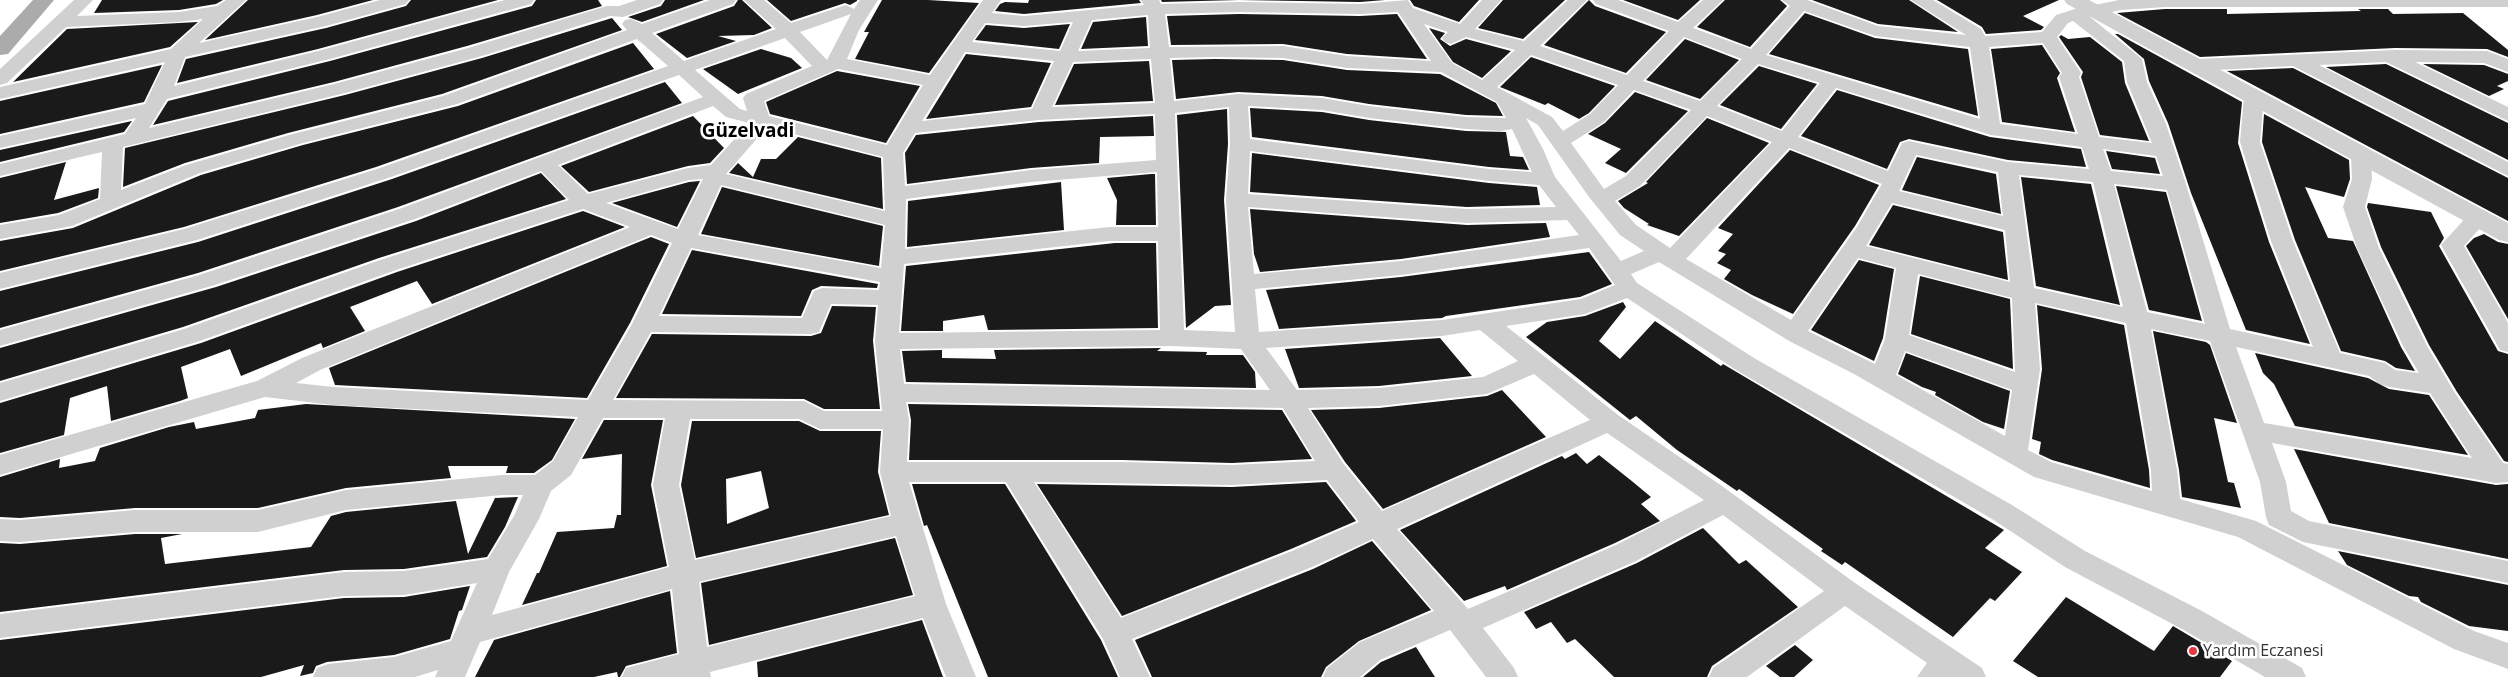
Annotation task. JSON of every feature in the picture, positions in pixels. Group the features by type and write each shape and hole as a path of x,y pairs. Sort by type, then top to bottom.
{"main road":[{"path":"0,20 19,0"},
{"path":"0,49 44,0"}],"street":[{"path":"0,79 84,0"},
{"path":"0,93 178,53 320,14 400,0"},
{"path":"0,142 156,102 525,0"},
{"path":"0,170 134,136 347,87 475,52 612,8 654,0"},
{"path":"0,232 64,221 193,169 296,139 450,100 727,0"},
{"path":"753,0 830,65 935,82"},
{"path":"960,46 1068,57 1161,55 1215,51 1283,52 1346,62 1439,57 1492,0"},
{"path":"1495,93 1529,48 1578,0"},
{"path":"1602,0 1754,57 1991,129 2164,151"},
{"path":"1560,142 1597,118 1680,30 1714,0"},
{"path":"1920,0 1975,33 1979,42 1991,129"},
{"path":"1602,199 1633,182 1702,108 1754,57 1796,2 1875,31 1979,42 2048,37 2062,19 2081,8 2165,2 2508,2"},
{"path":"961,677 932,604 906,523 893,472 896,420 887,341 896,221 893,153 935,82 986,4 1024,21 1153,5 1239,7 1315,4 1360,9 1403,4 1463,31 1529,48 1702,108 1785,140 1890,188 2015,226"},
{"path":"1403,4 1439,57 1495,93 1545,121 1602,199 1628,230 1666,256 1794,333 2015,452 2043,470 2246,529 2464,640 2508,656"},
{"path":"61,22 179,17 229,5"},
{"path":"134,136 156,102 178,53 229,5"},
{"path":"1153,5 1161,55 1165,108 1172,338"},
{"path":"0,280 189,235 384,173 851,7"},
{"path":"761,122 753,98 830,65 851,7"},
{"path":"612,8 642,31 714,99 732,113 761,122 893,153"},
{"path":"2081,8 2197,65 2361,157 2479,217 2508,234"},
{"path":"2081,8 2133,59 2137,82 2156,124 2176,184 2220,336 2273,482 2279,517"},
{"path":"320,14 323,55"},
{"path":"1039,114 1068,57 1086,14"},
{"path":"2048,37 2072,73 2068,77 2102,177 2137,317 2164,470 2167,507"},
{"path":"2197,65 2389,56 2487,57 2508,66"},
{"path":"2389,56 2508,115"},
{"path":"2293,59 2508,170"},
{"path":"887,341 1172,338 1248,342 1442,328 1585,306 1623,279 1666,256 1785,140 1832,80"},
{"path":"1495,93 1518,122 1533,149 1545,179 1595,240 1623,279 1746,364 2002,512 2075,559 2192,620 2291,677"},
{"path":"2254,96 2250,142 2282,241 2331,360"},
{"path":"0,338 207,280 407,214 714,99"},
{"path":"908,128 1039,114 1165,108 1238,100 1322,104 1369,112 1466,123 1501,125 1518,122"},
{"path":"1238,100 1240,144 1237,200 1248,342 1290,399 1334,470 1378,526 1459,620 1503,677"},
{"path":"460,654 497,569 526,520 540,485 562,468 644,324 683,239 716,174 761,122"},
{"path":"110,203 113,142"},
{"path":"1240,144 1489,175 1545,179"},
{"path":"1794,333 1853,250 1890,188 1909,147 2008,168 2176,184"},
{"path":"2361,157 2362,180 2354,207 2368,248 2416,346 2438,385 2502,473"},
{"path":"545,163 584,202 683,239 891,277"},
{"path":"895,194 1031,176 1167,164"},
{"path":"2008,168 2022,293 2028,369 2015,452"},
{"path":"0,392 192,336 388,265 584,202 688,174 716,174 896,221"},
{"path":"1237,200 1467,216 1571,213"},
{"path":"2479,217 2452,244 2507,339"},
{"path":"0,465 265,388 311,364 650,227"},
{"path":"644,324 811,326 822,296 891,277 1109,234 1168,234"},
{"path":"1243,283 1401,268 1595,240"},
{"path":"1853,250 2022,293 2376,369 2389,378 2438,385"},
{"path":"1882,379 1897,339 1908,264"},
{"path":"1484,321 1609,422 1724,502 1951,672"},
{"path":"1897,339 2026,385"},
{"path":"893,393 1290,399 1379,396 1455,390 1488,385 1536,363"},
{"path":"265,388 333,396 594,409 679,411 804,410 820,420 896,420"},
{"path":"679,411 666,485 684,574 695,670"},
{"path":"1115,633 1378,526 1609,422"},
{"path":"2255,431 2502,473"},
{"path":"893,472 1122,472 1232,475 1334,470"},
{"path":"1014,473 1072,562 1115,633 1135,677"},
{"path":"0,530 20,531 134,521 258,521 346,500 493,486 540,485"},
{"path":"1338,677 1370,650 1459,620 1626,553 1724,502"},
{"path":"2246,529 2279,517"},
{"path":"2279,517 2303,531 2508,572"},
{"path":"328,677 394,670 460,654 684,574 906,523"},
{"path":"0,626 344,584 404,583 497,569"},
{"path":"1724,677 1845,591"},
{"path":"637,677 695,670 932,604"}],"building":[{"path":"102,0 223,0 216,4 179,10 94,13"},
{"path":"248,0 373,0 317,15 205,40"},
{"path":"411,0 498,0 318,49 177,83 186,59 326,28 406,6"},
{"path":"536,0 598,0 602,6 467,46 334,82 153,125 168,101 330,61 532,6"},
{"path":"665,0 704,0 642,22 628,17 661,6"},
{"path":"738,0 742,0 772,28 754,35 718,36 736,41 687,58 656,34 734,6"},
{"path":"767,0 857,1 850,5 845,3 791,21"},
{"path":"882,0 979,3 929,73 855,59 869,32 864,32"},
{"path":"1029,0 1139,0 1141,3 1024,14 995,11 1000,4 1005,2 1028,3"},
{"path":"1161,0 1239,0 1162,2"},
{"path":"1239,0 1385,0 1360,2"},
{"path":"1410,0 1479,0 1459,22 1414,6"},
{"path":"1503,0 1565,0 1523,39 1478,28"},
{"path":"1589,0 1595,6 1666,32 1626,73 1544,45"},
{"path":"1623,0 1700,0 1678,20"},
{"path":"1725,0 1780,0 1787,6 1750,47 1697,27"},
{"path":"1812,0 1909,0 1958,32 1878,24"},
{"path":"1937,0 2059,0 2023,16 2044,27 2041,30 1986,34 1982,27"},
{"path":"2165,9 2227,9 2227,14 2361,11 2358,9 2388,9 2393,14 2463,13 2508,50 2508,57 2487,49 2395,48 2200,57 2117,13"},
{"path":"1805,13 1875,38 1968,49 1978,116 1769,54"},
{"path":"1239,14 1360,16 1397,14 1427,59 1347,54 1283,44 1171,45 1167,16"},
{"path":"1146,17 1148,46 1081,49 1093,22"},
{"path":"612,18 622,30 442,94 288,133 185,163 123,187 125,148 345,95 482,58"},
{"path":"198,22 170,47 13,82 67,29"},
{"path":"1070,24 1059,49 975,40 986,25 1024,28"},
{"path":"1429,28 1445,33 1440,39 1450,46 1466,39 1511,51 1482,78 1453,62"},
{"path":"2115,34 2242,102 2238,143 2269,242 2310,344 2246,330 2191,193 2168,123 2149,81 2144,59"},
{"path":"2061,35 2068,39 2090,37 2122,62 2125,83 2149,141 2100,135 2081,77 2083,72 2059,37"},
{"path":"1685,39 1739,60 1700,99 1646,80"},
{"path":"633,43 654,69 376,167 184,227 0,271 0,241 73,228 201,175 303,145 458,106"},
{"path":"2042,45 2060,73 2057,78 2075,132 2002,122 1991,49"},
{"path":"761,49 791,58 802,68 738,94 703,69"},
{"path":"966,54 1051,63 1031,107 926,119"},
{"path":"1531,57 1615,86 1589,113 1579,119 1548,103 1545,105 1500,87"},
{"path":"1172,60 1283,60 1347,70 1440,74 1496,103 1503,116 1466,115 1369,104 1322,96 1238,92 1176,99"},
{"path":"1149,61 1153,101 1055,105 1074,64"},
{"path":"2386,64 2508,123 2508,160 2326,67"},
{"path":"2423,64 2484,65 2508,74 2508,81 2497,86 2504,89 2489,96"},
{"path":"162,65 144,102 0,134 0,101"},
{"path":"1759,66 1817,84 1781,129 1720,105"},
{"path":"2293,68 2508,178 2508,221 2227,71"},
{"path":"837,71 920,86 886,143 770,114 766,102"},
{"path":"665,82 682,103 398,207 198,273 0,328 0,291 198,242 392,179"},
{"path":"1837,90 1990,137 2081,149 2086,167 2008,160 1909,139 1900,142 1887,169 1801,136"},
{"path":"1635,92 1688,111 1626,173 1605,163 1621,149 1588,134 1605,123"},
{"path":"1250,108 1322,112 1369,120 1466,131 1506,132 1510,156 1523,157 1529,170 1489,167 1252,137"},
{"path":"1227,109 1228,144 1224,200 1231,305 1215,306 1186,328 1177,115"},
{"path":"2264,114 2349,160 2350,179 2344,197 2305,187 2328,238 2353,241 2401,347 2415,371 2396,368 2385,361 2341,351 2295,240 2262,142"},
{"path":"693,116 724,148 710,163 688,166 589,192 561,166"},
{"path":"1153,116 1154,136 1100,137 1099,163 1031,168 907,184 905,153 916,135 1039,122"},
{"path":"1707,118 1769,143 1679,236 1647,225 1649,224 1624,208 1618,201 1648,183 1646,182"},
{"path":"132,121 124,132 0,162 0,150"},
{"path":"798,137 881,158 883,209 729,173 738,163 753,177 761,159 776,159"},
{"path":"1790,150 1879,185 1855,226 1793,314 1752,295 1724,279 1731,270 1717,263 1726,254 1718,251 1733,234 1718,228"},
{"path":"2106,151 2155,158 2160,174 2112,169"},
{"path":"1252,153 1489,183 1537,187 1540,205 1467,207 1250,192"},
{"path":"1917,157 1996,174 2001,214 1902,190"},
{"path":"66,162 54,200 99,188 98,198 58,213 0,223 0,178"},
{"path":"541,173 566,199 379,258 183,327 0,381 0,348 216,287 416,221"},
{"path":"1155,174 1156,225 1116,225 1117,200 1107,178"},
{"path":"2021,177 2091,184 2120,305 2036,286"},
{"path":"700,181 677,227 612,203 689,182"},
{"path":"1061,182 1064,230 907,247 908,201"},
{"path":"2116,186 2166,192 2202,321 2149,310"},
{"path":"722,187 883,226 879,266 701,234"},
{"path":"2368,203 2431,212 2444,238 2439,246 2498,351 2508,354 2508,462 2504,461 2457,392 2429,345 2381,247 2367,207"},
{"path":"1893,205 2003,232 2008,280 1869,245"},
{"path":"1250,209 1467,225 1546,223 1550,237 1401,259 1260,272 1254,254"},
{"path":"583,211 625,227 432,304 417,281 350,307 365,331 323,348 321,343 241,376 230,349 181,367 188,398 180,401 111,421 107,386 70,398 64,435 0,453 0,403 201,343 397,272"},
{"path":"2484,234 2498,242 2508,244 2508,319 2466,246 2474,238"},
{"path":"651,237 669,244 630,323 587,398 335,385 329,368"},
{"path":"1115,243 1156,243 1158,328 988,330 984,315 943,321 943,331 901,331 906,266"},
{"path":"692,250 878,284 877,288 821,286 812,290 801,316 662,314"},
{"path":"1589,252 1612,284 1580,297 1442,318 1279,329 1266,290 1401,277"},
{"path":"1859,260 1894,269 1883,338 1874,361 1811,330"},
{"path":"1920,276 2010,299 2013,369 1911,334"},
{"path":"1623,302 1626,307 1599,341 1620,359 1655,321 1721,366 1723,364 2004,530 1985,548 2022,572 1995,601 1990,598 1953,637 1845,562 1842,565 1821,551 1823,549 1739,489 1737,491 1677,450 1636,416 1630,420 1526,337 1547,322 1585,316"},
{"path":"2037,305 2124,325 2149,470 2150,488 2052,460 2039,454 2041,442 2032,439 2042,369"},
{"path":"832,306 876,307 873,341 880,409 824,409 804,399 616,398 652,334 811,336 821,333"},
{"path":"2153,331 2206,342 2210,345 2237,423 2214,418 2228,482 2234,483 2241,508 2182,497 2179,470"},
{"path":"1440,338 1472,376 1379,386 1299,388 1285,349"},
{"path":"1161,348 1157,351 1207,352 1206,355 1243,355 1255,372 1256,388 906,382 902,351 942,350 942,358 996,359 994,350"},
{"path":"1906,353 2010,391 2004,429 1983,422 1935,395 1936,392 1898,374"},
{"path":"2255,353 2368,378 2389,389 2429,395 2468,455 2295,426 2274,384 2263,373"},
{"path":"1502,390 1546,437 1383,509 1345,462 1311,410 1379,408 1487,396"},
{"path":"306,404 575,419 552,460 534,473 506,473 508,466 448,466 451,478 346,488 258,508 135,508 20,518 0,517 0,477 60,459 59,468 95,461 100,448 169,427 194,422 196,429 255,418 258,410"},
{"path":"908,404 1282,410 1312,459 1232,463 1122,460 909,460 911,420"},
{"path":"604,420 663,420 651,485 667,566 522,605 557,532 614,528 617,515 621,515 622,454 582,459"},
{"path":"692,421 799,421 820,431 881,431 878,472 889,515 696,558 681,485","holes":["761,471 769,508 727,524 726,479"]},
{"path":"2294,449 2496,485 2508,484 2508,559 2329,523"},
{"path":"1576,453 1587,464 1599,455 1633,482 1651,497 1641,504 1660,521 1615,543 1507,590 1505,586 1464,601 1400,530 1562,456 1565,459"},
{"path":"1326,482 1356,521 1122,616 1037,484 1232,487"},
{"path":"912,484 1005,484 1101,640 1118,677 988,677 927,525 924,526"},
{"path":"518,497 505,527 487,557 404,569 344,570 0,612 0,543 20,544 135,534 182,534 161,538 165,564 311,547 331,516 346,512 456,501 468,554 495,498"},
{"path":"1703,528 1739,564 1746,560 1798,607 1712,666 1707,677 1614,677 1575,639 1567,643 1551,622 1536,629 1524,612 1637,563"},
{"path":"895,538 913,595 709,645 701,583"},
{"path":"1372,541 1431,610 1359,641 1326,667 1321,677 1152,677 1135,640 1313,569"},
{"path":"2338,551 2508,585 2508,631 2469,626 2421,602 2418,597 2409,596 2347,565"},
{"path":"470,586 450,639 394,655 327,662 316,666 313,673 300,676 304,665 261,677 0,677 0,640 344,598 404,597"},
{"path":"670,591 677,653 626,666 620,677 618,677 617,672 594,677 475,677 494,640"},
{"path":"2066,597 2154,651 2173,626 2232,661 2220,677 2038,677 2013,661"},
{"path":"922,620 943,677 758,677 757,662"},
{"path":"1795,645 1813,660 1794,677 1780,677 1766,666"},
{"path":"1416,647 1435,677 1363,677 1381,662"}],"place":[{"name":"Yardım Eczanesi","path":"2193,651"}],"district":[{"name":"Güzelvadi","path":"748,132"}]}
